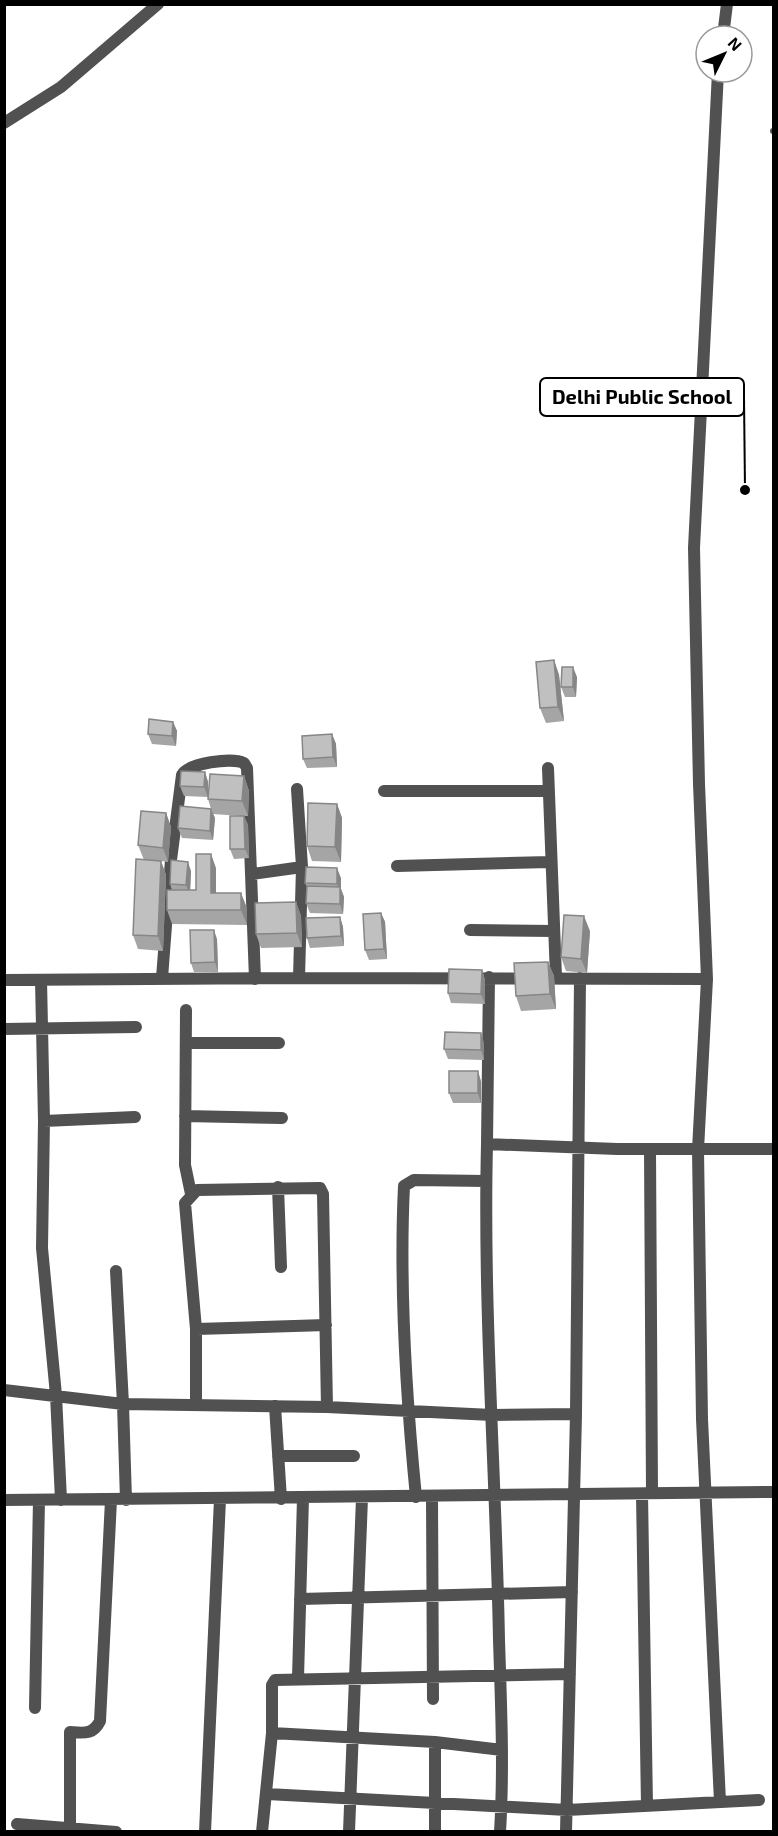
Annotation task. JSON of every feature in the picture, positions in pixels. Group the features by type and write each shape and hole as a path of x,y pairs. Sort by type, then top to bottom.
{"street":[{"path":"4,123 61,87 158,4"},
{"path":"724,24 727,4"},
{"path":"717,84 694,548 699,784 707,979 698,1149 705,1493 720,1802"},
{"path":"162,978 171,860 182,775 188,767 234,760 244,763 247,768 255,979"},
{"path":"548,768 556,978"},
{"path":"297,789 302,867 300,978"},
{"path":"384,791 549,791"},
{"path":"397,866 550,862"},
{"path":"252,874 302,867"},
{"path":"470,930 554,931"},
{"path":"4,980 489,977 707,979"},
{"path":"489,977 486,1181 502,1750 500,1832"},
{"path":"566,1832 576,1414 580,978"},
{"path":"41,980 44,1121 42,1248 56,1395 61,1500"},
{"path":"186,1011 184,1165 191,1194"},
{"path":"4,1029 136,1027"},
{"path":"186,1043 279,1043"},
{"path":"185,1116 282,1118"},
{"path":"44,1121 135,1117"},
{"path":"487,1144 650,1150 774,1149"},
{"path":"647,1806 650,1150"},
{"path":"416,1497 408,1413 402,1223 404,1186 414,1180 486,1181"},
{"path":"196,1406 196,1329 185,1203 197,1190 313,1187 322,1191 327,1407"},
{"path":"278,1188 281,1267"},
{"path":"116,1271 126,1500"},
{"path":"196,1329 326,1325"},
{"path":"4,1390 123,1404 327,1407 408,1413 492,1415 576,1414"},
{"path":"275,1406 281,1499"},
{"path":"278,1456 354,1456"},
{"path":"4,1500 496,1497 774,1492"},
{"path":"432,1497 433,1699"},
{"path":"298,1678 303,1498"},
{"path":"349,1832 362,1498"},
{"path":"204,1832 220,1499"},
{"path":"35,1708 39,1500"},
{"path":"70,1827 70,1732 88,1733 96,1728 100,1721 111,1500"},
{"path":"300,1599 572,1592"},
{"path":"262,1832 272,1733 272,1683 280,1678 570,1674"},
{"path":"272,1733 435,1742 502,1750"},
{"path":"435,1742 435,1832"},
{"path":"267,1794 567,1810 759,1800"},
{"path":"17,1824 116,1832"}],"building":[{"path":"554,660 558,707 540,708 536,662"},
{"path":"562,667 573,667 573,687 561,687"},
{"path":"149,719 173,722 172,736 148,734"},
{"path":"332,734 333,757 303,759 302,736"},
{"path":"181,771 205,772 204,787 180,786"},
{"path":"210,774 244,776 242,801 208,799"},
{"path":"308,803 337,804 335,847 307,846"},
{"path":"180,806 211,809 210,831 178,828"},
{"path":"141,811 166,813 163,848 138,845"},
{"path":"230,816 244,816 245,849 230,849"},
{"path":"196,854 211,854 211,893 241,893 241,910 167,910 167,890 196,890"},
{"path":"136,859 161,861 158,936 133,935"},
{"path":"171,860 188,862 186,885 170,884"},
{"path":"306,867 337,868 337,884 305,883"},
{"path":"307,886 340,887 340,904 306,903"},
{"path":"296,902 297,933 256,934 255,903"},
{"path":"381,913 384,949 365,950 363,914"},
{"path":"564,915 584,916 581,959 561,957"},
{"path":"340,917 341,936 307,938 306,918"},
{"path":"190,930 214,930 215,962 191,963"},
{"path":"548,962 550,994 516,996 514,963"},
{"path":"449,969 482,970 481,994 448,993"},
{"path":"445,1032 481,1033 481,1050 444,1049"},
{"path":"449,1071 478,1071 478,1093 449,1093"}],"place":[{"name":"Delhi Public School","path":"745,490"}]}
